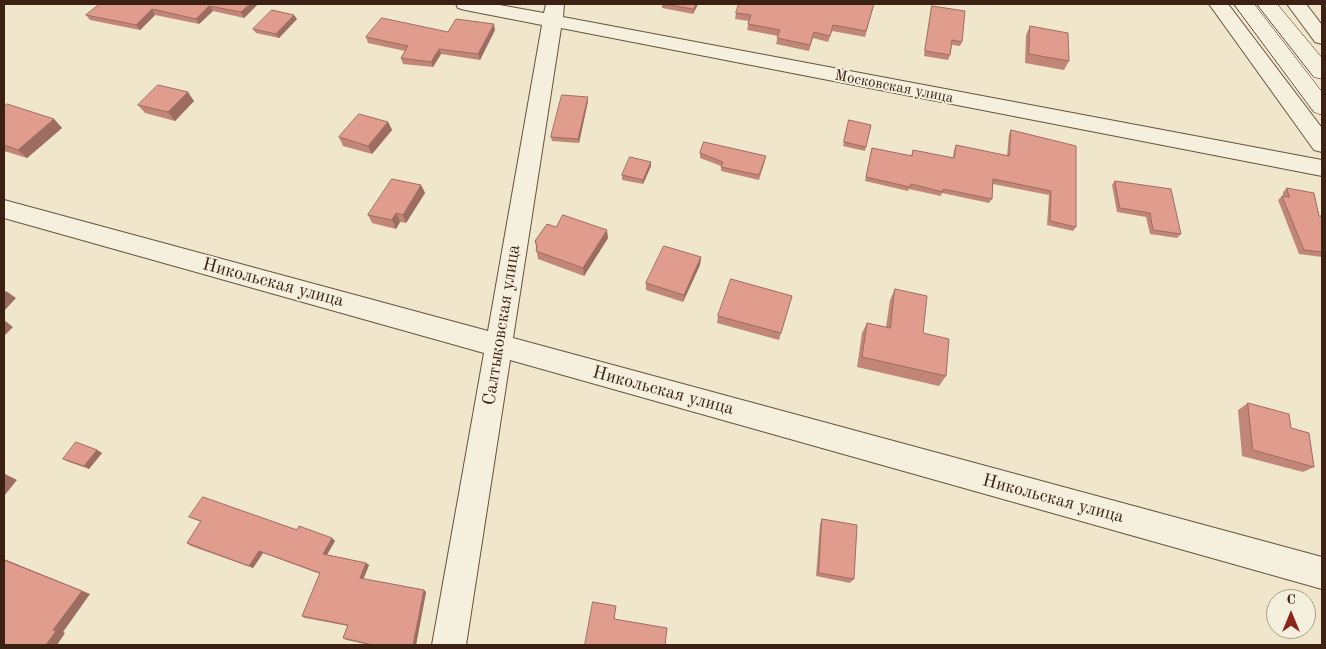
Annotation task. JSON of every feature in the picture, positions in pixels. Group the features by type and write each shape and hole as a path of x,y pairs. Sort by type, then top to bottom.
{"main road":[{"path":"1244,4 1322,107"},
{"path":"1267,4 1322,72"}],"street":[{"name":"Московская улица","path":"465,4 554,12 1322,168"},
{"path":"1218,4 1322,144"},
{"path":"1297,6 1322,12"},
{"path":"1297,6 1322,38"},
{"name":"Салтыковская улица","path":"449,645 554,12"},
{"name":"Никольская улица","path":"4,209 1322,573"}],"building":[{"path":"100,4 250,4 241,12 209,6 196,19 152,9 136,25 86,15"},
{"path":"665,4 696,4 694,9"},
{"path":"739,4 874,4 866,31 833,25 830,36 814,32 810,45 777,38 780,30 748,24 751,15 736,13"},
{"path":"932,6 965,11 962,42 952,40 950,55 925,51"},
{"path":"272,10 294,15 276,34 253,29"},
{"path":"382,18 448,32 456,19 494,24 478,54 439,49 431,62 401,58 408,46 366,37"},
{"path":"1030,26 1068,33 1069,61 1029,54"},
{"path":"158,85 188,92 168,112 138,105"},
{"path":"562,95 588,97 578,139 551,137"},
{"path":"7,104 54,119 18,150 4,145 4,107"},
{"path":"359,114 388,122 368,146 339,137"},
{"path":"849,120 871,125 866,147 844,142"},
{"path":"1011,130 1076,146 1076,227 1050,221 1051,191 993,179 992,199 943,189 943,192 911,184 910,187 866,177 872,148 912,156 913,150 954,158 956,145 1009,156"},
{"path":"704,142 766,156 759,175 721,167 723,162 700,153"},
{"path":"630,157 651,162 643,180 622,175"},
{"path":"392,179 421,185 403,215 396,213 392,220 368,215"},
{"path":"1115,181 1171,189 1181,234 1153,230 1150,213 1120,208"},
{"path":"1287,188 1314,193 1319,216 1322,216 1322,252 1304,250 1282,196 1289,197"},
{"path":"563,215 607,230 583,268 536,251 535,241 547,224 556,227"},
{"path":"664,246 701,257 684,295 646,283"},
{"path":"731,279 792,296 781,333 718,316"},
{"path":"895,289 927,296 923,333 949,339 946,376 862,357 867,323 890,328"},
{"path":"1248,403 1289,414 1291,428 1309,433 1314,467 1253,450"},
{"path":"76,442 97,450 84,466 63,459"},
{"path":"203,497 297,530 299,526 332,538 323,554 366,563 360,578 424,590 413,645 373,645 343,638 348,625 302,616 320,573 259,551 249,566 187,543 201,521 189,517"},
{"path":"822,519 857,525 854,579 819,573"},
{"path":"4,560 82,591 53,630 56,631 46,645 4,645"},
{"path":"593,602 616,606 614,619 667,628 665,645 585,645"}]}
